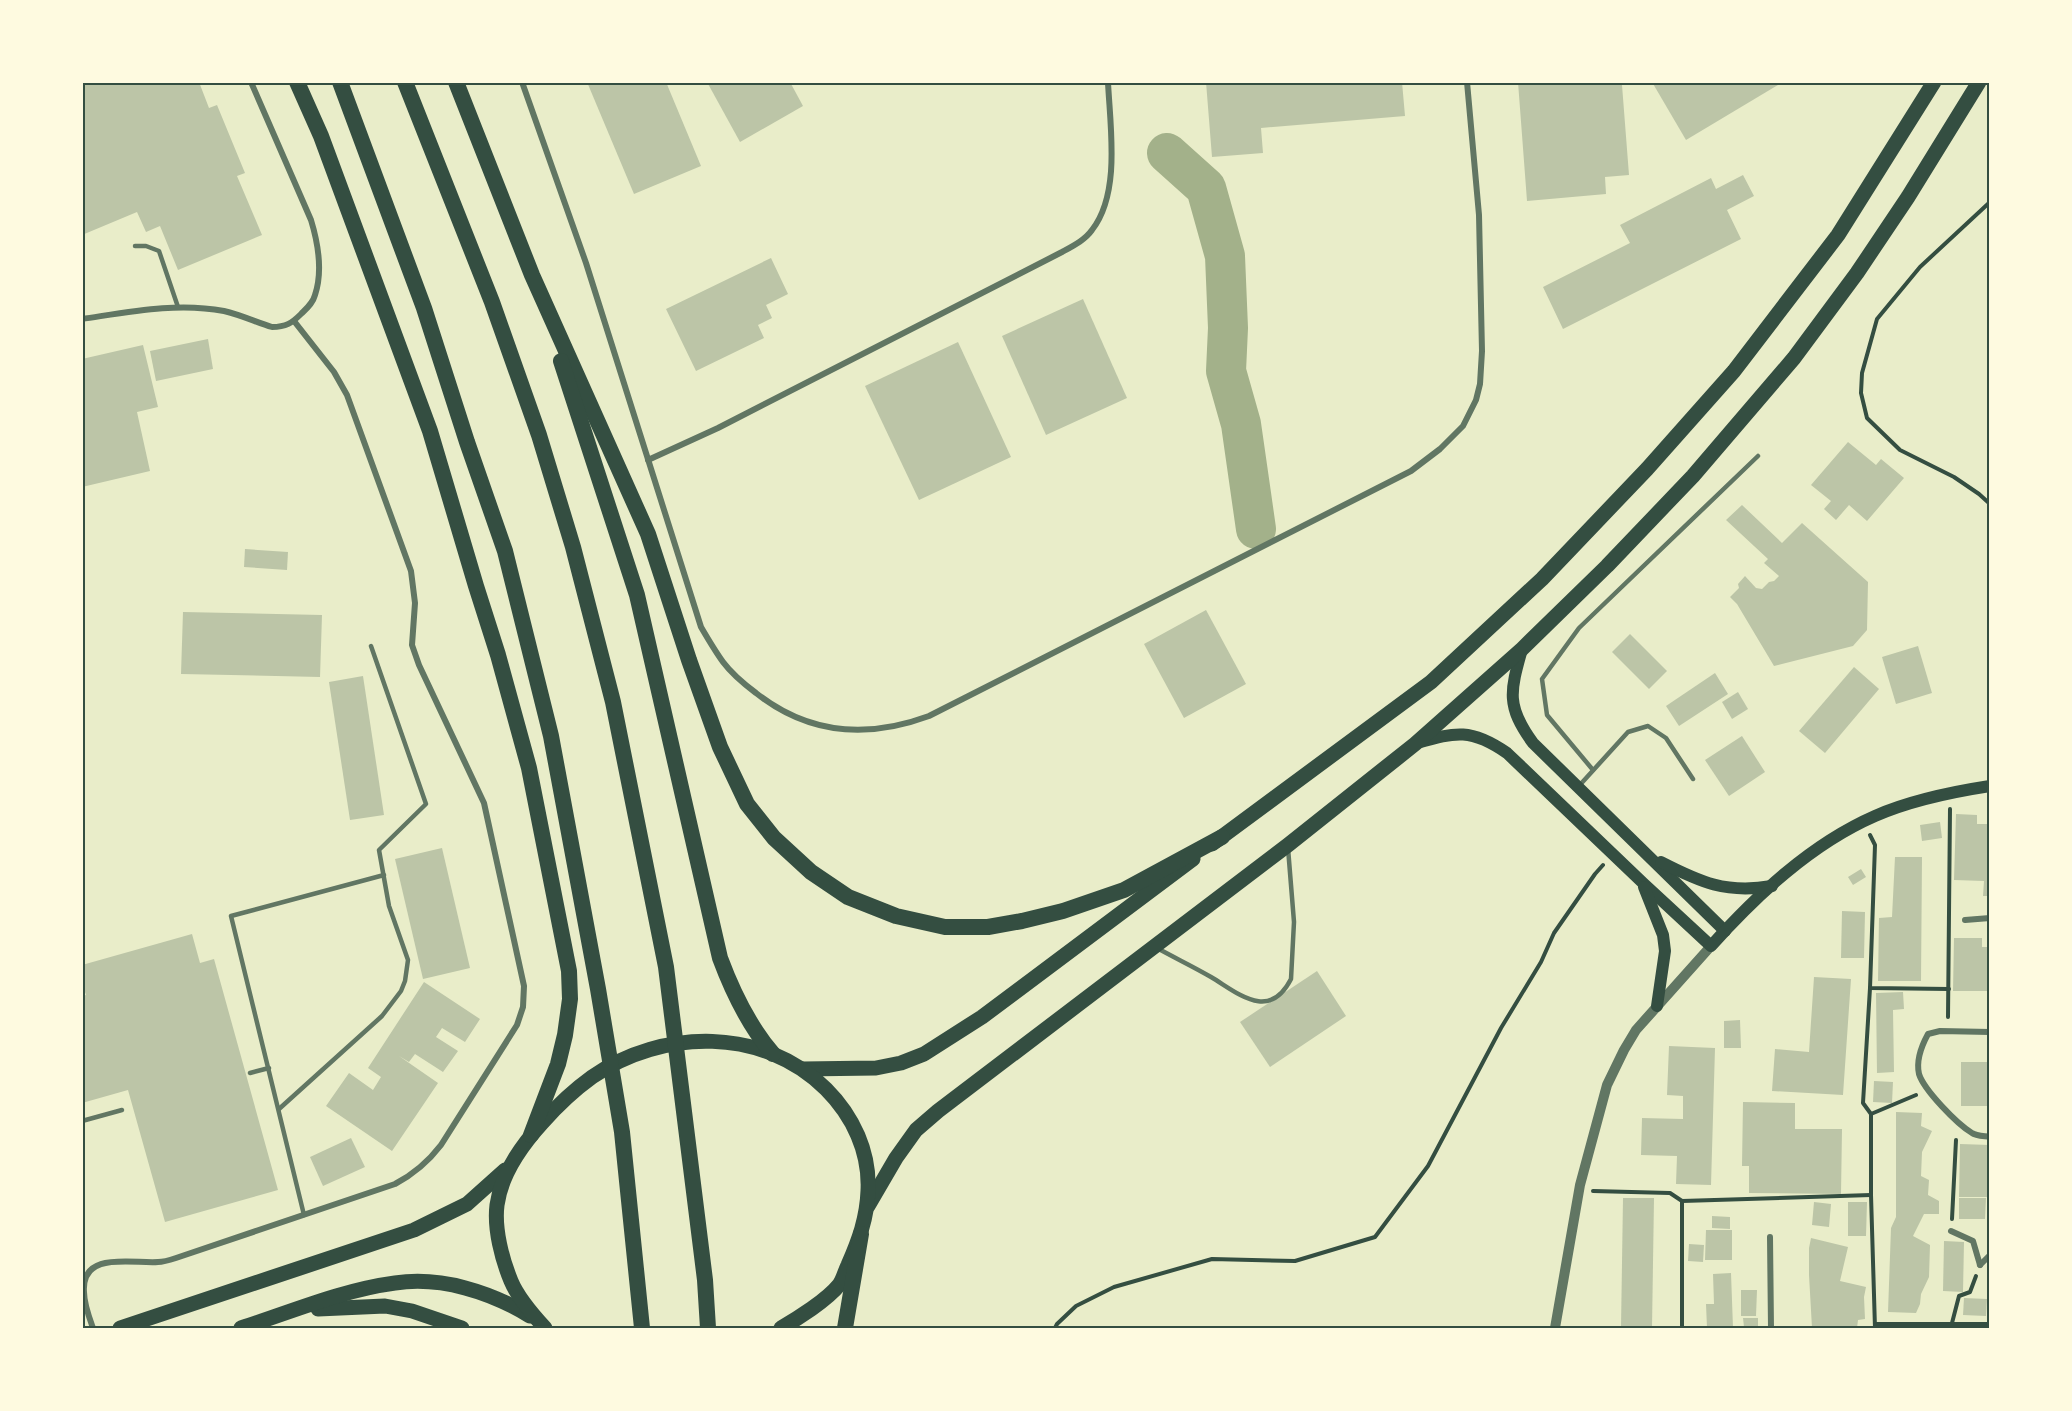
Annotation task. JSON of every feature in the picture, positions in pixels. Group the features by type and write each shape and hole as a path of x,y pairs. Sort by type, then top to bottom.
{"highway":[{"path":"297,82 324,146 430,431 498,655 529,768 569,971 570,999 558,1064 531,1135"},
{"path":"340,82 424,308 505,550 551,736 622,1132 642,1329"},
{"path":"405,82 492,302 538,435 573,548 613,702 666,967 705,1280 708,1329"},
{"path":"456,82 532,275 648,534 720,747 747,804 774,838 811,872 848,897 896,916 945,927 988,927 1063,911 1124,890 1222,837"},
{"path":"532,275 637,595 720,958 737,1002 760,1038 774,1054"},
{"path":"845,1329 861,1234"}],"main road":[{"path":"803,1069 876,1068 902,1063 924,1054 982,1017 1431,682 1542,579 1647,469 1734,371 1838,235 1934,82"},
{"path":"867,1206 916,1130 1288,845 1415,744 1522,649 1607,566 1693,476 1794,358 1857,273 1908,197 1979,82"},
{"path":"1522,649 1513,682 1512,696 1514,711 1521,727 1533,743 1725,931"},
{"path":"1415,744 1447,735 1460,734 1490,741 1507,753 1711,946 1772,886 1812,852 1843,831 1920,800 1989,786"},
{"path":"1649,856 1708,884 1738,890 1772,886"},
{"path":"1643,883 1658,918 1665,951 1657,1005"},
{"path":"120,1329 414,1230 467,1204 491,1184 558,1105 593,1076 619,1062 654,1048 695,1041 729,1041 747,1044 774,1054 803,1069 838,1102 851,1120 866,1161 869,1183 867,1206 861,1234 840,1285 801,1317 781,1329"},
{"path":"516,1156 502,1185 497,1206 497,1230 511,1282 542,1325"},
{"path":"241,1329 349,1293 396,1282 428,1281 487,1294 508,1302 542,1325"},
{"path":"297,1310 385,1306 412,1311 462,1329"}],"street":[{"path":"82,319 178,307 224,311 272,327 288,326 310,305 315,295 319,270 317,242 311,220 251,82"},
{"path":"522,82 586,263 701,627 723,662 735,675 784,713 826,728 869,730 911,723 929,716 1411,471 1458,432 1476,400 1482,369 1479,215 1467,82"},
{"path":"648,460 760,406 1062,252 1084,238 1100,217 1108,192 1111,158 1107,82"},
{"path":"93,1329 83,1296 85,1281 95,1267 110,1261 168,1261 395,1184 414,1173 441,1145 513,1032 525,997 484,803 419,665 412,645 415,594 407,558 347,395 334,372 294,321"},
{"path":"1965,920 1989,918"},
{"path":"1555,1329 1579,1191 1608,1085 1636,1030 1711,946"},
{"path":"1989,1032 1948,1031 1928,1034 1920,1048 1920,1074 1935,1100 1973,1134 1989,1137"},
{"path":"1951,1231 1973,1241 1980,1266"},
{"path":"1770,1237 1771,1329"},
{"path":"1980,1266 1989,1255"}],"lane":[{"path":"135,246 146,246 159,251 178,307"},
{"path":"1593,770 1546,715 1542,679 1579,628 1758,456"},
{"path":"279,1109 382,1016 401,991 405,981 408,960 389,906 379,850 426,804 371,646"},
{"path":"1578,787 1628,732 1648,726 1666,738 1693,779"},
{"path":"1154,947 1248,1000 1269,1000 1278,994 1291,979 1294,922 1288,845"},
{"path":"304,1215 231,916 384,875"},
{"path":"250,1073 269,1068"},
{"path":"82,1121 122,1110"}],"path":[{"path":"1989,202 1920,267 1877,319 1862,374 1860,393 1868,418 1900,450 1954,477 1979,494 1989,504"},
{"path":"1948,1031 1950,793"},
{"path":"1864,821 1875,845 1863,1103 1871,1114 1875,1326 1989,1324"},
{"path":"1055,1329 1057,1324 1076,1306 1114,1287 1212,1259 1295,1261 1375,1237 1428,1166 1501,1028 1541,962 1554,933 1594,873 1613,855"},
{"path":"1870,988 1949,989"},
{"path":"1871,1114 1929,1089"},
{"path":"1951,1231 1957,1121"},
{"path":"1579,1191 1670,1193 1682,1201 1871,1195"},
{"path":"1682,1201 1682,1329"},
{"path":"1952,1323 1959,1296 1970,1292 1980,1266"}],"building":[{"path":"82,82 199,82 209,108 217,105 245,173 237,176 262,235 178,270 160,226 146,232 137,212 82,235"},
{"path":"587,82 666,82 701,166 634,194"},
{"path":"707,82 790,82 803,106 740,142"},
{"path":"1206,82 1402,82 1405,116 1261,128 1263,153 1212,157"},
{"path":"1518,82 1629,82 1630,84 1622,85 1629,175 1605,177 1606,194 1527,201"},
{"path":"1652,82 1783,82 1686,140"},
{"path":"1743,175 1754,196 1727,210 1741,239 1563,329 1543,287 1630,243 1620,225 1711,178 1716,189"},
{"path":"771,258 788,294 766,305 772,318 758,325 764,338 696,371 666,309"},
{"path":"1083,299 1127,398 1046,435 1002,336"},
{"path":"208,339 213,369 156,381 150,351"},
{"path":"958,342 1011,457 919,500 865,386"},
{"path":"143,345 158,407 137,412 150,471 82,487 82,359"},
{"path":"1848,442 1876,465 1881,459 1904,478 1867,521 1849,505 1836,520 1824,509 1831,501 1811,485"},
{"path":"1742,505 1782,543 1802,523 1868,582 1867,630 1853,646 1774,666 1737,604 1730,597 1739,588 1738,584 1745,576 1756,588 1762,589 1779,576 1764,563 1768,559 1726,520"},
{"path":"245,549 288,552 287,570 244,567"},
{"path":"1206,610 1246,684 1184,718 1144,644"},
{"path":"183,612 322,615 320,677 181,674"},
{"path":"1630,634 1667,671 1649,689 1612,652"},
{"path":"1918,646 1932,693 1896,704 1882,657"},
{"path":"1854,667 1879,689 1825,753 1799,731"},
{"path":"1715,673 1728,694 1679,726 1666,706"},
{"path":"363,676 384,815 350,820 329,682"},
{"path":"1738,692 1748,709 1732,719 1722,702"},
{"path":"1742,736 1765,772 1729,796 1705,760"},
{"path":"1956,814 1977,815 1977,824 1990,824 1990,896 1983,896 1984,881 1954,880"},
{"path":"1940,822 1942,838 1922,841 1920,825"},
{"path":"442,848 470,968 423,979 395,859"},
{"path":"1895,857 1922,857 1921,981 1878,981 1879,918 1892,917"},
{"path":"1861,869 1866,877 1853,885 1848,877"},
{"path":"1842,911 1865,912 1864,958 1841,958"},
{"path":"192,934 200,963 214,959 278,1190 165,1222 128,1090 82,1103 82,996 86,995 82,983 82,965"},
{"path":"1954,938 1982,938 1982,947 1990,947 1990,991 1953,991"},
{"path":"1317,971 1346,1016 1270,1067 1240,1022"},
{"path":"1814,977 1851,979 1843,1095 1772,1091 1775,1049 1809,1052"},
{"path":"424,982 480,1019 465,1042 442,1028 436,1037 458,1051 443,1072 415,1054 409,1062 399,1056 438,1083 392,1151 326,1106 349,1073 373,1090 381,1077 368,1068"},
{"path":"1903,992 1904,1009 1893,1010 1894,1072 1877,1073 1876,993"},
{"path":"1740,1020 1741,1048 1724,1048 1724,1021"},
{"path":"1669,1046 1715,1048 1711,1185 1676,1184 1677,1156 1641,1155 1642,1118 1683,1119 1683,1096 1667,1095"},
{"path":"1961,1062 1990,1062 1990,1106 1961,1106"},
{"path":"1874,1081 1893,1082 1892,1103 1873,1102"},
{"path":"1743,1102 1795,1103 1795,1129 1842,1129 1841,1194 1749,1193 1749,1166 1742,1166"},
{"path":"1896,1112 1922,1113 1921,1126 1932,1131 1922,1152 1921,1176 1929,1180 1928,1195 1939,1201 1939,1214 1924,1214 1913,1236 1930,1245 1929,1277 1916,1313 1888,1312 1891,1228 1896,1217"},
{"path":"351,1138 365,1167 323,1186 310,1157"},
{"path":"1960,1144 1990,1145 1990,1197 1959,1197"},
{"path":"1623,1198 1654,1198 1652,1328 1621,1328"},
{"path":"1959,1198 1986,1198 1985,1219 1959,1219"},
{"path":"1814,1202 1831,1204 1829,1227 1812,1225"},
{"path":"1848,1202 1867,1202 1866,1236 1848,1236"},
{"path":"1712,1216 1730,1217 1730,1229 1712,1228"},
{"path":"1706,1230 1732,1230 1732,1260 1705,1260"},
{"path":"1811,1238 1848,1247 1840,1281 1866,1287 1865,1319 1858,1320 1857,1328 1812,1328 1809,1275"},
{"path":"1944,1241 1964,1242 1963,1292 1943,1291"},
{"path":"1689,1244 1704,1245 1703,1262 1688,1261"},
{"path":"1731,1273 1733,1328 1707,1328 1706,1304 1714,1304 1713,1274"},
{"path":"1741,1290 1757,1290 1756,1316 1741,1316"},
{"path":"1964,1298 1987,1299 1986,1316 1963,1315"},
{"path":"1743,1318 1758,1318 1758,1327 1744,1327"}],"waterway":[{"path":"1167,153 1206,188 1225,256 1228,328 1226,371 1241,424 1256,529"}]}
